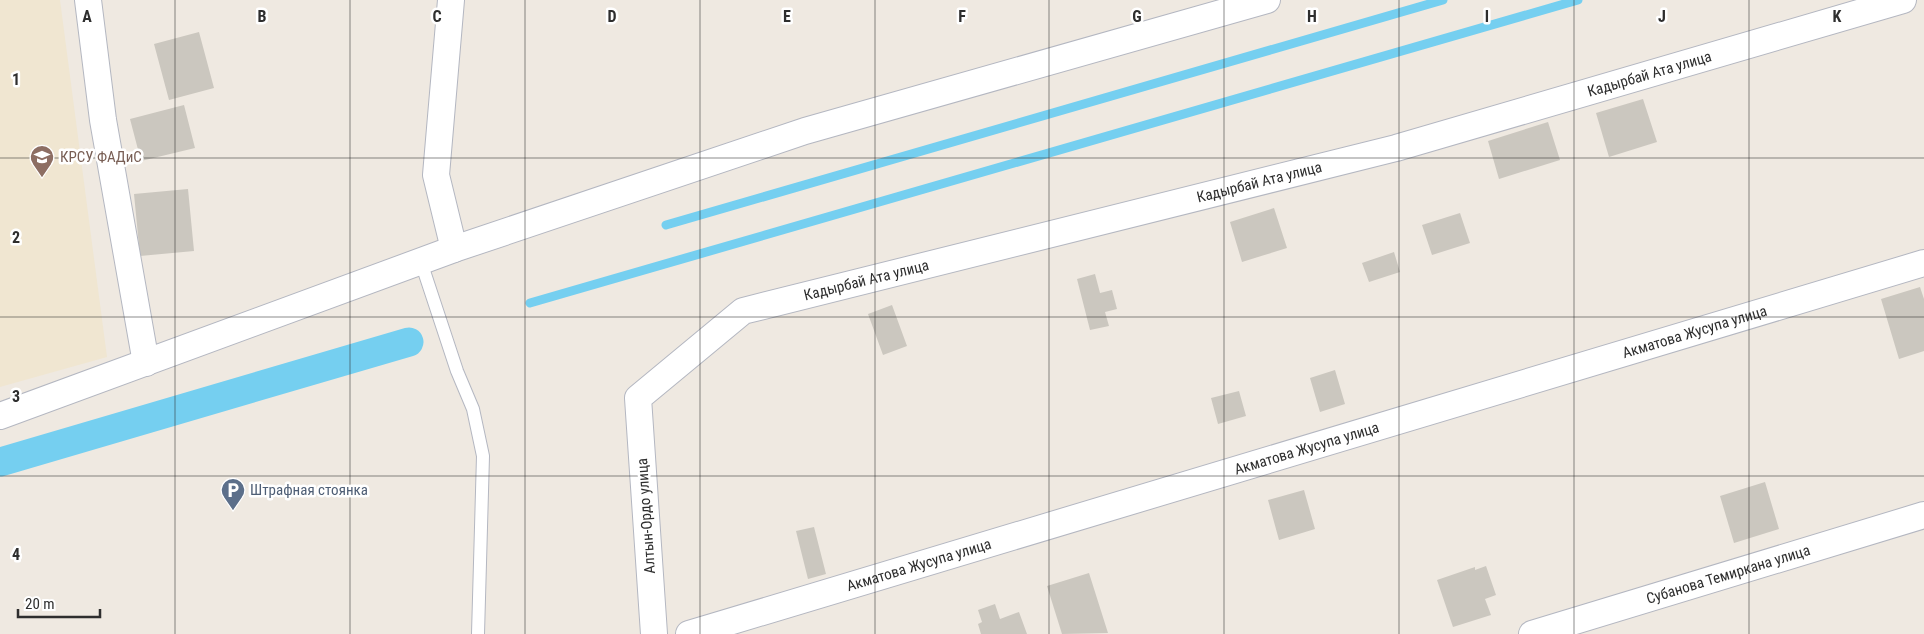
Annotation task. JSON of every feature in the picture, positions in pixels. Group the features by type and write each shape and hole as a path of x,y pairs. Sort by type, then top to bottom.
{"street":[{"path":"88,0 103,120 146,363"},
{"path":"451,0 436,175 454,250"},
{"path":"0,416 454,250 805,131 1267,0"},
{"name":"Кадырбай Ата улица","path":"638,398 743,311 1396,148 1903,0"},
{"name":"Акматова Жусупа улица","path":"689,634 1924,263"},
{"name":"Алтын-Ордо улица","path":"638,398 654,634"},
{"name":"Субанова Темиркана улица","path":"1532,634 1924,515"}],"lane":[{"path":"421,262 473,409 483,456 478,634"}],"shaded area":[{"name":"КРСУ ФАДиС","path":"0,0 60,0 107,357 0,387"}],"building":[{"path":"199,32 214,88 169,100 154,44"},
{"path":"1643,99 1657,142 1609,157 1596,113"},
{"path":"184,105 195,148 141,161 130,119"},
{"path":"1548,122 1560,160 1499,179 1488,141"},
{"path":"188,189 194,251 140,256 134,194"},
{"path":"1274,208 1287,248 1242,262 1230,222"},
{"path":"1460,213 1470,243 1432,255 1422,225"},
{"path":"1394,252 1400,272 1369,282 1362,263"},
{"path":"1095,274 1100,293 1112,290 1117,309 1105,312 1109,326 1090,330 1077,279"},
{"path":"1920,287 1924,299 1924,351 1899,359 1881,299"},
{"path":"892,305 907,346 883,355 868,314"},
{"path":"1335,370 1345,404 1320,412 1310,378"},
{"path":"1239,391 1246,416 1218,424 1211,398"},
{"path":"1765,482 1779,529 1734,543 1720,496"},
{"path":"1304,490 1315,529 1279,540 1268,500"},
{"path":"814,527 826,574 808,579 796,531"},
{"path":"1486,566 1496,595 1485,599 1491,615 1453,627 1437,580 1475,567 1475,570"},
{"path":"1089,573 1108,633 1062,634 1047,586"},
{"path":"995,604 1000,619 1019,612 1027,634 981,634 978,624 982,622 978,610"}],"waterway":[{"path":"666,225 1443,0"},
{"path":"530,303 1578,0"},
{"path":"0,462 409,342"}],"place":[{"name":"КРСУ ФАДиС","path":"42,178"},
{"name":"Штрафная стоянка","path":"233,511"}]}
